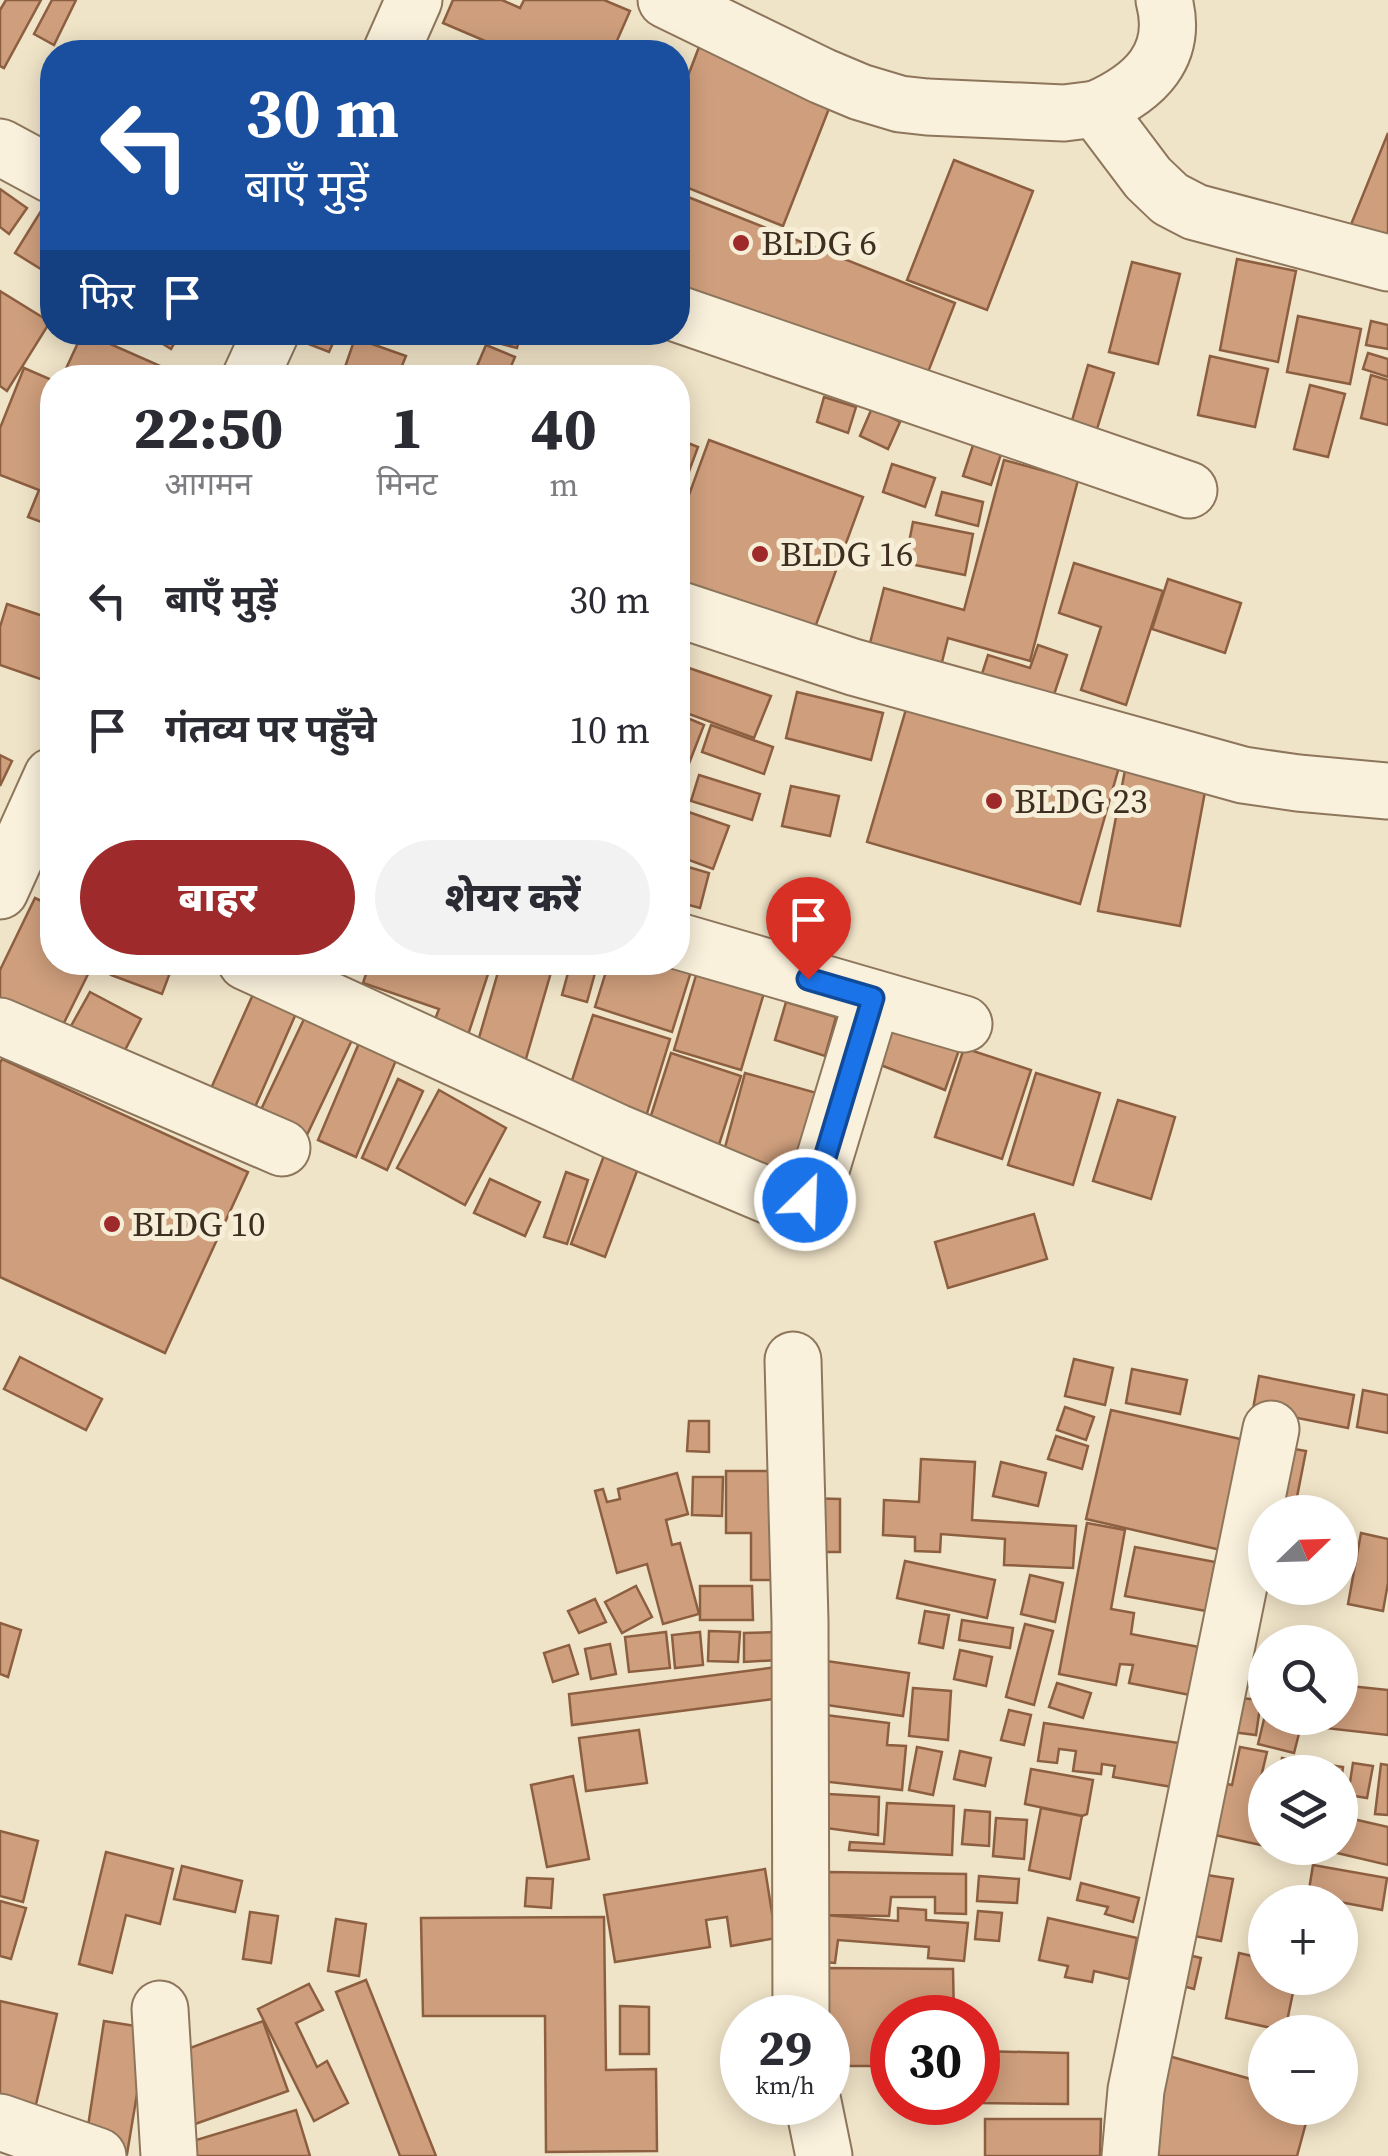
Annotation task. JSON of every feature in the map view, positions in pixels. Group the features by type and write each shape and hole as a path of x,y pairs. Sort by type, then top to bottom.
{"street":[{"path":"396,40 414,0"},
{"path":"666,0 822,76 900,104 1064,113 1096,109 1142,82 1165,52 1169,30 1164,0"},
{"path":"1096,109 1148,178 1170,199 1194,212 1388,263"},
{"path":"0,147 40,169"},
{"path":"690,318 1189,490"},
{"path":"690,613 853,667 1243,775 1388,792"},
{"path":"23,874 40,817"},
{"path":"690,945 964,1024"},
{"path":"274,975 617,1132 786,1203 805,1200 817,1184 873,998"},
{"path":"0,1026 282,1148"},
{"path":"793,1360 800,1621 801,1995"},
{"path":"1130,2156 1136,2090 1270,1430"},
{"path":"160,2009 170,2156"},
{"path":"0,2122 98,2156"},
{"path":"818,2125 824,2156"}],"building":[{"path":"6,0 41,0 4,68 0,66 0,10"},
{"path":"52,0 76,0 56,40 34,34"},
{"path":"453,0 502,0 520,8 524,0 604,0 630,11 617,40 483,40 443,23"},
{"path":"699,47 832,101 783,226 690,189 690,71"},
{"path":"1388,133 1388,242 1350,227"},
{"path":"954,160 1033,191 987,310 907,280"},
{"path":"0,189 27,208 9,234 0,227"},
{"name":"BLDG 6","path":"690,198 955,303 921,390 690,299"},
{"path":"40,213 40,269 15,253"},
{"path":"1237,259 1296,271 1278,362 1220,350"},
{"path":"1132,262 1180,274 1158,364 1109,352"},
{"path":"0,291 40,316 40,338 7,391 0,386"},
{"path":"1298,316 1361,329 1350,384 1287,372"},
{"path":"1371,321 1388,325 1388,349 1366,345"},
{"path":"77,345 113,345 158,365 68,365"},
{"path":"311,345 332,345 329,352"},
{"path":"353,345 375,345 406,356 402,365 346,365"},
{"path":"486,345 515,357 512,365 477,365"},
{"path":"1368,353 1388,359 1388,377 1363,369"},
{"path":"1210,356 1268,369 1255,427 1198,415"},
{"path":"1088,365 1114,373 1094,439 1069,431"},
{"path":"24,368 40,375 40,522 28,517 39,490 0,475 0,428"},
{"path":"1371,375 1388,380 1388,425 1361,418"},
{"path":"1310,385 1345,394 1328,457 1294,449"},
{"path":"824,397 856,407 848,433 817,422"},
{"path":"872,408 900,422 888,449 860,436"},
{"name":"BLDG 16","path":"709,440 863,497 813,633 690,587 690,492"},
{"path":"974,442 1002,451 991,485 963,476"},
{"path":"690,444 698,447 690,469"},
{"path":"1004,460 1078,480 1030,661 948,638 940,670 868,651 884,588 964,610"},
{"path":"892,464 935,478 925,507 883,492"},
{"path":"942,492 983,502 978,526 936,515"},
{"path":"913,522 973,534 965,575 905,563"},
{"path":"1074,563 1163,591 1126,705 1081,690 1101,627 1059,613"},
{"path":"1168,579 1241,603 1225,653 1152,629"},
{"path":"7,604 40,615 40,679 0,665 0,627"},
{"path":"1038,645 1067,655 1050,707 979,683 988,655 1030,668"},
{"path":"690,668 771,696 754,738 690,714"},
{"path":"797,692 883,713 871,760 786,738"},
{"name":"BLDG 23","path":"909,699 1121,760 1080,904 867,842"},
{"path":"690,719 704,725 690,761"},
{"path":"711,725 773,747 764,774 702,752"},
{"path":"0,755 12,761 0,786"},
{"path":"1126,765 1207,781 1180,926 1098,911"},
{"path":"699,775 760,794 752,820 691,801"},
{"path":"791,786 839,796 830,836 782,826"},
{"path":"690,812 729,826 713,869 690,860"},
{"path":"690,867 709,873 700,908 690,905"},
{"path":"35,898 40,900 40,975 88,975 57,1037 0,1009 0,970"},
{"path":"697,972 764,993 741,1070 674,1050"},
{"path":"111,975 169,975 162,994"},
{"path":"366,975 488,975 465,1044 430,1032 439,1009 363,983"},
{"path":"497,975 550,975 523,1069 474,1055"},
{"path":"567,975 594,975 587,1002 562,995"},
{"path":"605,975 690,975 672,1032 595,1007"},
{"path":"255,990 298,1009 252,1114 208,1095"},
{"path":"90,992 141,1019 123,1054 71,1026"},
{"path":"786,1002 836,1017 825,1056 775,1040"},
{"path":"593,1015 670,1039 644,1123 566,1099"},
{"path":"876,1016 960,1047 945,1090 860,1057"},
{"path":"305,1017 352,1040 305,1139 258,1116"},
{"path":"362,1036 399,1053 356,1157 318,1140"},
{"path":"964,1048 1031,1070 1002,1159 935,1137"},
{"path":"671,1053 741,1076 716,1154 646,1131"},
{"name":"BLDG 10","path":"2,1059 248,1172 165,1353 0,1277"},
{"path":"745,1073 824,1095 799,1187 720,1166"},
{"path":"1036,1073 1100,1093 1073,1185 1008,1165"},
{"path":"398,1079 423,1091 387,1170 362,1158"},
{"path":"439,1090 506,1128 465,1205 397,1168"},
{"path":"1118,1100 1175,1117 1151,1199 1093,1181"},
{"path":"606,1150 640,1163 605,1257 571,1244"},
{"path":"566,1172 588,1180 567,1244 544,1237"},
{"path":"490,1179 540,1202 525,1236 474,1213"},
{"path":"1034,1214 1047,1259 948,1288 935,1242"},
{"path":"20,1357 102,1399 86,1430 4,1389"},
{"path":"1074,1359 1113,1368 1105,1405 1065,1396"},
{"path":"1132,1369 1187,1380 1180,1414 1126,1403"},
{"path":"1259,1376 1354,1395 1348,1428 1253,1409"},
{"path":"1363,1390 1388,1395 1388,1433 1357,1427"},
{"path":"1065,1407 1094,1417 1086,1440 1057,1430"},
{"path":"1111,1410 1249,1441 1225,1551 1086,1519"},
{"path":"689,1421 709,1421 709,1452 687,1451"},
{"path":"1056,1436 1088,1446 1082,1469 1048,1459"},
{"path":"1277,1446 1306,1451 1297,1495 1268,1495"},
{"path":"921,1459 975,1462 972,1520 1076,1526 1073,1568 1004,1565 1005,1539 941,1534 940,1552 915,1551 915,1537 883,1535 884,1500 919,1502"},
{"path":"1001,1462 1046,1473 1038,1506 993,1496"},
{"path":"726,1471 786,1471 785,1580 751,1580 751,1533 726,1533"},
{"path":"677,1473 688,1514 666,1520 672,1545 680,1543 699,1614 663,1624 647,1564 617,1573 595,1491 603,1489 607,1502 620,1499 618,1489"},
{"path":"693,1477 723,1477 722,1516 692,1515"},
{"path":"802,1498 840,1499 840,1552 803,1552"},
{"path":"1087,1523 1125,1530 1111,1609 1134,1613 1131,1634 1199,1647 1190,1695 1129,1683 1133,1665 1120,1664 1116,1685 1059,1674"},
{"path":"1361,1533 1388,1539 1388,1583 1383,1611 1353,1605 1358,1605"},
{"path":"1135,1547 1215,1562 1206,1611 1125,1596"},
{"path":"905,1561 995,1580 987,1618 897,1598"},
{"path":"1030,1575 1063,1583 1055,1622 1021,1614"},
{"path":"636,1586 652,1617 622,1633 605,1602"},
{"path":"700,1586 752,1586 753,1620 700,1620"},
{"path":"595,1599 606,1622 579,1633 568,1611"},
{"path":"925,1611 949,1615 943,1648 919,1643"},
{"path":"962,1620 1013,1628 1010,1648 959,1640"},
{"path":"0,1623 21,1630 8,1677 0,1674"},
{"path":"1025,1624 1053,1631 1034,1705 1006,1697"},
{"path":"709,1631 740,1632 738,1662 708,1661"},
{"path":"666,1632 670,1668 629,1672 625,1637"},
{"path":"700,1632 703,1665 675,1668 672,1635"},
{"path":"778,1632 779,1660 744,1662 744,1633"},
{"path":"610,1644 616,1674 591,1679 585,1649"},
{"path":"569,1645 578,1674 553,1682 544,1653"},
{"path":"960,1650 992,1657 986,1686 954,1679"},
{"path":"1233,1652 1248,1655 1248,1686 1228,1682"},
{"path":"806,1658 909,1673 903,1716 806,1702"},
{"path":"777,1667 782,1698 572,1725 569,1694"},
{"path":"1057,1683 1091,1693 1083,1718 1049,1707"},
{"path":"1358,1687 1388,1690 1388,1735 1358,1732"},
{"path":"913,1688 951,1691 948,1740 909,1736"},
{"path":"1221,1696 1248,1699 1248,1734 1216,1730"},
{"path":"1009,1710 1031,1715 1024,1745 1001,1740"},
{"path":"810,1713 889,1723 887,1745 906,1746 902,1790 811,1780"},
{"path":"1044,1723 1179,1743 1172,1787 1113,1777 1115,1766 1102,1764 1101,1774 1073,1771 1076,1751 1059,1749 1057,1763 1038,1761"},
{"path":"639,1730 647,1783 586,1791 579,1738"},
{"path":"1260,1735 1299,1735 1294,1753 1258,1744"},
{"path":"917,1747 942,1752 933,1795 909,1790"},
{"path":"1240,1747 1267,1752 1248,1755 1248,1842 1215,1835 1204,1779 1232,1785"},
{"path":"960,1751 991,1758 985,1786 954,1779"},
{"path":"1358,1764 1373,1766 1367,1798 1358,1797"},
{"path":"1381,1764 1388,1765 1388,1815 1375,1814"},
{"path":"1031,1769 1093,1780 1087,1814 1025,1804"},
{"path":"573,1776 589,1859 547,1867 531,1785"},
{"path":"811,1793 879,1797 878,1835 811,1826"},
{"path":"887,1803 954,1806 952,1855 849,1850 850,1842 884,1844"},
{"path":"1041,1808 1082,1816 1070,1879 1029,1870"},
{"path":"965,1810 990,1812 989,1846 962,1844"},
{"path":"996,1818 1027,1820 1024,1859 993,1856"},
{"path":"1358,1820 1388,1827 1388,1865 1358,1858"},
{"path":"0,1831 38,1841 23,1902 0,1896"},
{"path":"106,1852 173,1869 160,1924 126,1915 112,1973 79,1964"},
{"path":"1313,1865 1387,1878 1382,1910 1358,1905 1358,1885 1310,1885"},
{"path":"182,1866 242,1881 235,1912 174,1899"},
{"path":"765,1869 776,1938 731,1946 727,1917 706,1920 710,1947 615,1962 604,1895"},
{"path":"828,1872 966,1874 966,1914 935,1913 935,1897 891,1897 889,1916 828,1915"},
{"path":"1200,1874 1233,1879 1221,1941 1189,1935"},
{"path":"979,1876 1019,1879 1017,1903 977,1901"},
{"path":"527,1878 553,1879 551,1908 525,1906"},
{"path":"1081,1883 1139,1898 1133,1922 1105,1914 1108,1907 1077,1900"},
{"path":"0,1901 26,1908 11,1959 0,1956"},
{"path":"898,1908 926,1910 926,1920 968,1923 964,1961 928,1958 929,1947 838,1940 835,1963 807,1961 812,1914 898,1921"},
{"path":"978,1911 1002,1913 999,1941 975,1939"},
{"path":"250,1912 278,1916 271,1963 243,1959"},
{"path":"604,1917 606,2070 656,2069 657,2151 546,2152 545,2016 423,2016 421,1918"},
{"path":"1048,1918 1137,1938 1129,1979 1094,1971 1092,1982 1065,1977 1068,1966 1039,1960"},
{"path":"336,1919 366,1924 359,1976 328,1971"},
{"path":"1171,1951 1201,1958 1194,1989 1164,1981"},
{"path":"1239,1953 1248,1955 1248,1995 1292,1995 1288,2015 1248,2015 1248,2023 1226,2018"},
{"path":"827,1968 953,1969 954,1995 870,1995 870,2066 850,2066 850,1995 827,1995"},
{"path":"366,1980 436,2156 400,2156 336,1992"},
{"path":"309,1984 323,2010 296,2023 317,2067 327,2061 348,2103 314,2121 258,2009"},
{"path":"0,2001 57,2014 34,2113 0,2105"},
{"path":"620,2006 649,2007 649,2054 620,2054"},
{"path":"104,2021 148,2028 127,2154 85,2146"},
{"path":"263,2021 288,2091 181,2129 171,2055"},
{"path":"1000,2051 1068,2053 1068,2104 1000,2103"},
{"path":"1165,2055 1248,2078 1248,2125 1305,2125 1297,2156 1143,2156"},
{"path":"296,2110 310,2156 177,2156 173,2147"},
{"path":"1000,2119 1101,2119 1100,2156 985,2156 985,2125 1000,2125"}],"place":[{"name":"BLDG 6","path":"741,243"},
{"name":"BLDG 16","path":"760,554"},
{"name":"BLDG 23","path":"994,801"},
{"name":"BLDG 10","path":"112,1224"}],"route":[{"path":"805,1200 817,1184 873,998 808,979"}]}
